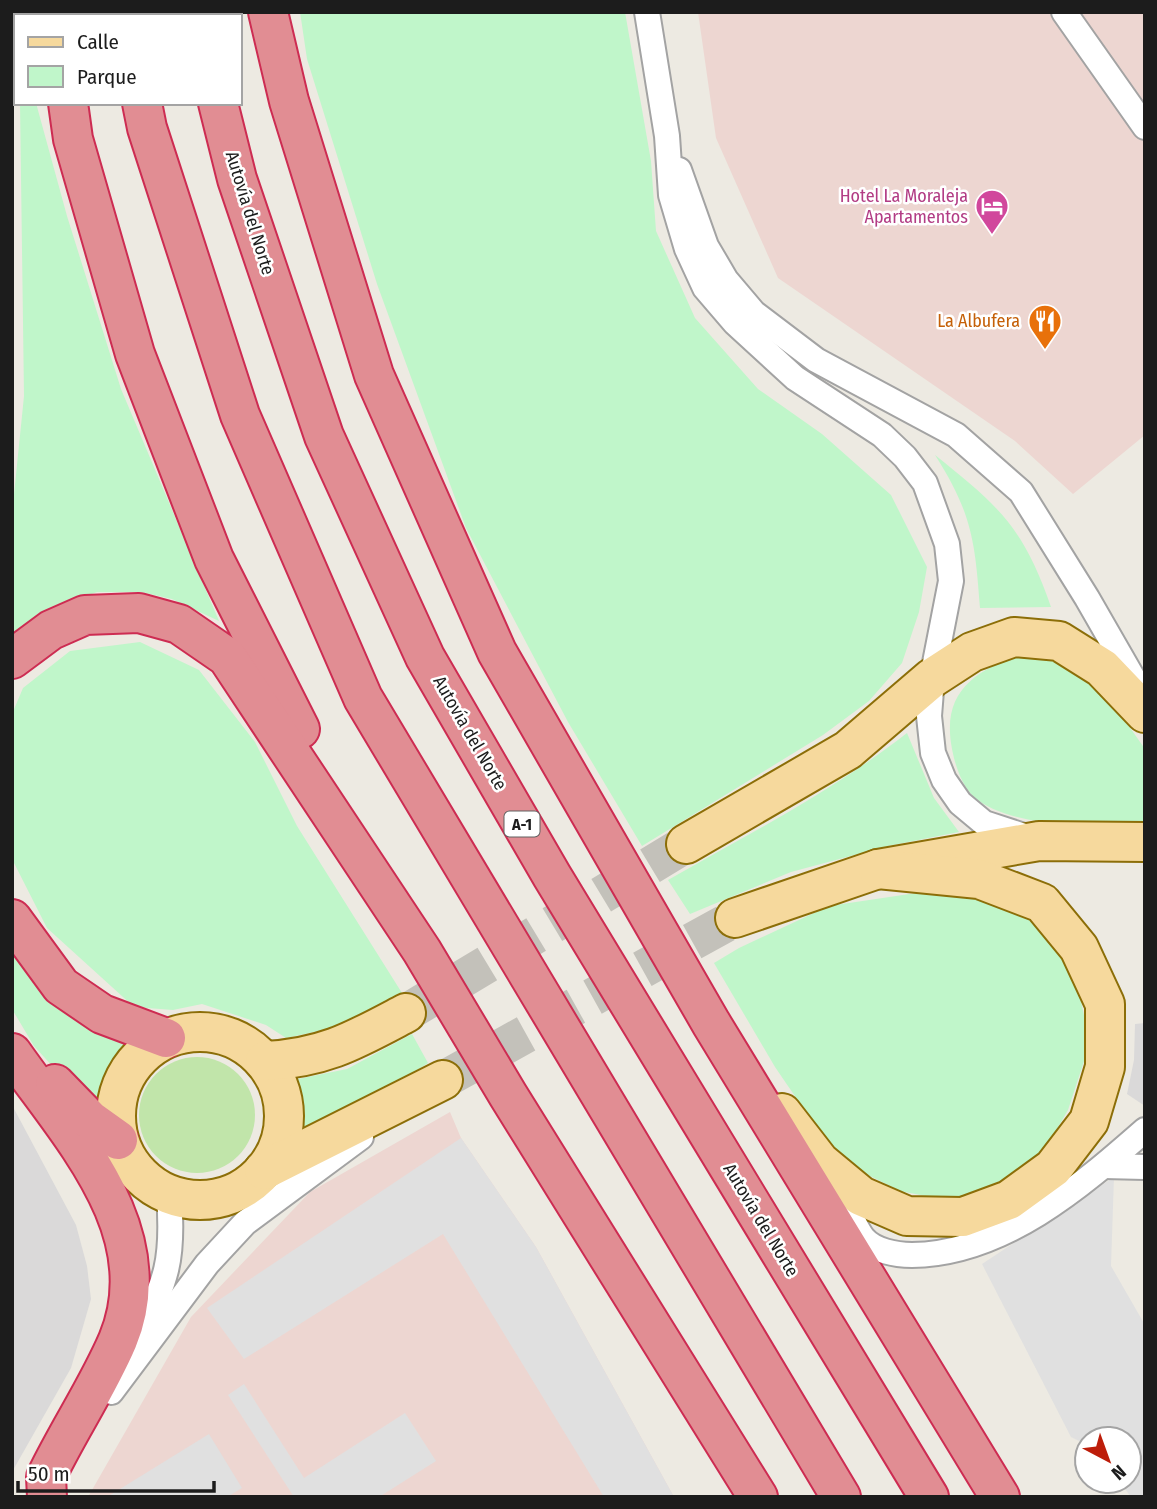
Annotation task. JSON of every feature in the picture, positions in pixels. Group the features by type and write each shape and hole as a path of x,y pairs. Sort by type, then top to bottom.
{"highway":[{"path":"268,12 289,101 374,375 497,652 711,1023 1000,1497"},
{"path":"277,12 289,101"},
{"path":"68,105 73,139 135,355 214,559 379,885"},
{"path":"142,105 147,128 240,415 363,698 841,1497"},
{"name":"Autovía del Norte","path":"218,105 237,179 324,436 425,657 552,876 929,1497"},
{"path":"12,659 51,629 85,615 139,613 179,624 228,657 379,885 758,1497"},
{"path":"12,919 61,986 102,1014 166,1038"},
{"path":"12,1031 37,1067 90,1120 118,1140"},
{"path":"12,1054 96,1174 120,1220 129,1254 131,1292 119,1338 46,1477 47,1497"}],"main road":[{"path":"686,844 848,750 932,678 972,652 1014,637 1059,641 1102,668 1145,713"},
{"path":"735,918 878,869 1039,841 1145,842"},
{"path":"711,1023 820,1162 862,1196 906,1216 963,1217 1009,1200 1053,1168 1090,1121 1105,1067 1105,1004 1079,948 1042,904 979,879 878,869"},
{"path":"265,1061 302,1059 342,1047 406,1013"},
{"path":"264,1170 279,1144 284,1116 279,1087 265,1061 236,1039 201,1031 166,1038 133,1063 116,1099 118,1140 129,1163 147,1182 169,1195 203,1200 237,1191 264,1170 443,1080"}],"street":[{"path":"646,12 667,136 671,195 687,249 705,288 734,323 795,378 882,435 925,483 947,544 951,581 932,678 929,716 933,753 944,780 960,803 984,823 1039,841"},
{"path":"1064,12 1145,127"},
{"path":"667,136 706,246 726,280 747,305 816,360 956,435 1021,492 1087,598 1145,699"},
{"path":"111,1392 207,1264 246,1223 288,1188 443,1080"},
{"path":"820,1162 864,1240 894,1255 940,1255 987,1241 1049,1206 1104,1166 1145,1130"},
{"path":"1104,1166 1145,1167"},
{"path":"53,1497 111,1392 155,1302 170,1264 172,1239 169,1195"}],"shaded area":[{"path":"698,12 1145,12 1145,435 1073,494 1015,441 778,278 716,138"},
{"path":"1145,1023 1145,1106 1127,1094 1134,1060 1135,1024"},
{"path":"12,1105 76,1225 87,1266 91,1299 71,1368 12,1472"},
{"path":"450,1112 461,1138 536,1247 674,1497 88,1497 191,1317 310,1192"},
{"path":"461,1138 536,1247 674,1497 604,1497 443,1234 244,1359 207,1308"},
{"path":"1114,1177 1111,1266 1145,1325 1145,1497 1130,1495 1143,1495 1143,1425 1073,1425 1073,1438 1071,1437 982,1264"},
{"path":"244,1384 304,1478 405,1413 436,1461 379,1497 294,1497 228,1395"},
{"path":"209,1434 242,1488 227,1497 107,1497"}],"green space":[{"path":"300,12 625,12 651,161 656,231 695,318 758,389 822,434 891,495 927,567 919,612 902,663 869,701 823,735 642,846 568,722 466,528 377,284 307,59"},
{"path":"20,105 37,105 67,216 121,389 219,621 172,599 141,592 97,592 41,612 12,638 12,514 24,396"},
{"path":"935,455 976,489 1007,520 1030,557 1051,607 980,608 970,528 957,494"},
{"path":"140,642 199,670 255,742 297,826 402,993 343,1026 286,1038 266,1025 202,1004 173,1010 134,1007 47,928 13,861 12,714 23,688 70,651"},
{"path":"1031,651 1080,666 1107,695 1145,749 1145,826 1056,824 1009,815 974,797 966,787 955,762 950,728 952,710 959,695 968,683 981,673"},
{"path":"907,733 934,798 959,832 888,846 791,872 690,914 668,880 820,793"},
{"path":"916,893 986,900 1036,922 1076,978 1090,1043 1068,1110 1040,1158 996,1187 951,1201 900,1191 860,1171 827,1143 775,1067 714,963 739,948 829,906"},
{"path":"12,942 130,1043 108,1068 97,1115 34,1046 12,1009"},
{"path":"412,1034 428,1063 361,1107 300,1141 304,1112 298,1079 347,1069"},
{"path":"197,1057 219,1062 238,1074 250,1093 255,1115 250,1137 238,1156 219,1168 197,1173 175,1168 156,1156 144,1137 139,1115 144,1093 156,1074 175,1062"}],"tunnel":[{"path":"406,1013 686,844"},
{"path":"443,1080 735,918"}],"place":[{"name":"Hotel La Moraleja Apartamentos","path":"992,236"},
{"name":"La Albufera","path":"1045,351"}]}
